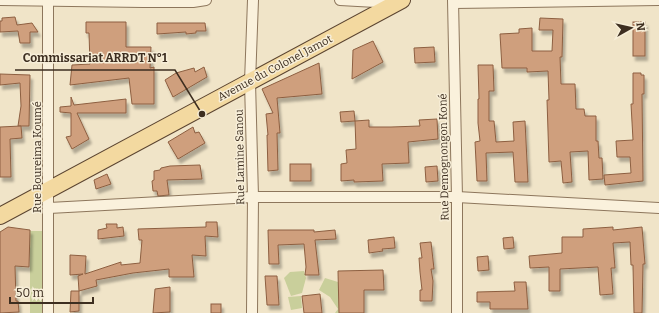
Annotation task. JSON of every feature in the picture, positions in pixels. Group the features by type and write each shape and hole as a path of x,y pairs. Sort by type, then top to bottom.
{"main road":[{"name":"Avenue du Colonel Jamot","path":"0,206 49,185 250,76 378,1"},
{"name":"Avenue du Colonel Jamot","path":"250,76 400,1"},
{"name":"Avenue du Colonel Jamot","path":"0,216 19,206 49,185"}],"street":[{"path":"0,0 193,2 206,0"},
{"name":"Rue Lamine Sanou","path":"252,0 250,76 253,197 252,313"},
{"path":"340,0 400,1"},
{"path":"454,2 659,0"},
{"name":"Rue Boureima Koumé","path":"48,1 48,313"},
{"name":"Rue Demognongon Koné","path":"454,2 457,313"},
{"path":"49,208 253,197 457,197 659,208"},
{"path":"0,206 19,206"}],"green space":[{"path":"30,231 47,231 46,313 30,313"},
{"path":"304,271 306,278 302,293 291,296 284,278 290,272"},
{"path":"325,278 338,282 342,313 335,313 338,309 330,297 319,290"},
{"path":"301,296 302,308 291,310 288,297"}],"building":[{"path":"15,17 17,25 32,23 38,32 30,32 30,43 20,43 18,31 0,32 0,21 2,21 2,18"},
{"path":"540,18 563,19 562,57 560,57 561,84 575,84 576,109 584,109 585,116 596,116 596,141 598,141 599,158 602,158 603,179 589,180 588,151 570,152 572,182 563,183 561,161 549,162 547,100 549,100 548,71 527,72 527,68 502,68 500,34 519,33 519,29 532,28 532,51 552,51 553,30 539,30"},
{"path":"86,22 126,22 126,47 151,47 150,68 154,67 154,104 132,104 129,78 70,85 72,65 90,64 89,33 86,33"},
{"path":"633,22 645,22 645,56 633,56"},
{"path":"157,23 205,23 206,31 196,31 196,33 186,34 186,32 157,34"},
{"path":"373,41 383,62 352,79 353,50"},
{"path":"434,47 435,62 415,63 414,48"},
{"path":"319,63 322,94 277,98 280,133 277,133 278,170 268,171 268,135 266,114 273,113 262,89"},
{"path":"478,65 493,65 494,91 489,91 489,121 494,121 496,142 514,141 513,122 525,121 528,182 515,182 513,152 486,153 487,181 477,181 475,142 480,141 478,123"},
{"path":"204,67 207,77 173,97 165,80 176,73 194,68 195,72"},
{"path":"633,73 641,73 641,75 644,75 644,94 642,94 643,181 605,185 604,175 631,173 630,157 617,157 616,141 633,140 631,104 633,104"},
{"path":"0,74 30,75 29,126 18,126 21,106 20,83 0,85"},
{"path":"71,97 74,105 126,99 126,113 77,113 89,139 72,149 66,137 71,136 71,113 60,112 60,107 71,106"},
{"path":"354,111 355,121 341,122 340,112"},
{"path":"437,119 438,139 408,142 409,163 382,164 383,181 341,181 341,164 347,163 346,150 356,149 355,121 369,120 369,127 391,127 420,126 419,120"},
{"path":"21,126 22,138 10,139 11,177 0,177 0,127"},
{"path":"193,127 195,133 199,132 205,143 178,159 168,142"},
{"path":"290,164 311,164 311,181 290,181"},
{"path":"200,165 202,179 167,180 169,195 158,196 157,191 153,191 152,181 154,180 154,171 170,166"},
{"path":"437,166 438,181 426,182 425,167"},
{"path":"107,174 111,184 96,189 94,180"},
{"path":"206,222 217,222 218,237 205,236 206,256 192,255 194,277 169,277 169,269 133,273 96,280 97,286 79,291 78,276 83,274 70,275 70,255 86,256 85,274 121,262 121,265 140,263 142,240 139,240 138,229 206,227"},
{"path":"106,224 117,224 117,228 123,227 124,236 98,239 98,230 107,228"},
{"path":"8,227 30,230 29,267 15,266 16,301 18,301 19,312 0,313 0,232"},
{"path":"613,227 613,230 642,227 645,264 643,264 642,313 634,313 633,265 631,265 630,242 613,243 615,268 611,268 613,294 600,295 598,267 560,269 560,291 549,291 549,267 530,268 529,256 562,253 562,237 583,237 583,229"},
{"path":"268,230 314,230 314,232 335,230 336,239 315,240 319,275 305,275 306,267 304,244 278,245 279,264 269,264"},
{"path":"394,237 395,248 382,249 383,251 369,253 368,240"},
{"path":"513,237 514,248 504,249 503,238"},
{"path":"431,242 434,269 431,269 433,281 432,301 420,301 420,290 422,290 419,258 422,258 420,243"},
{"path":"488,256 489,270 478,271 477,257"},
{"path":"383,270 384,290 364,290 364,313 339,313 338,271"},
{"path":"265,276 277,276 279,305 267,305"},
{"path":"514,282 526,282 528,309 490,309 490,302 477,302 477,292 515,291"},
{"path":"170,287 170,312 153,313 155,289"},
{"path":"71,291 79,291 79,311 70,312"},
{"path":"320,294 322,313 304,313 302,296"},
{"path":"211,304 221,304 221,313 211,313"}],"place":[{"name":"Commissariat ARRDT N°1","path":"202,114"}]}
